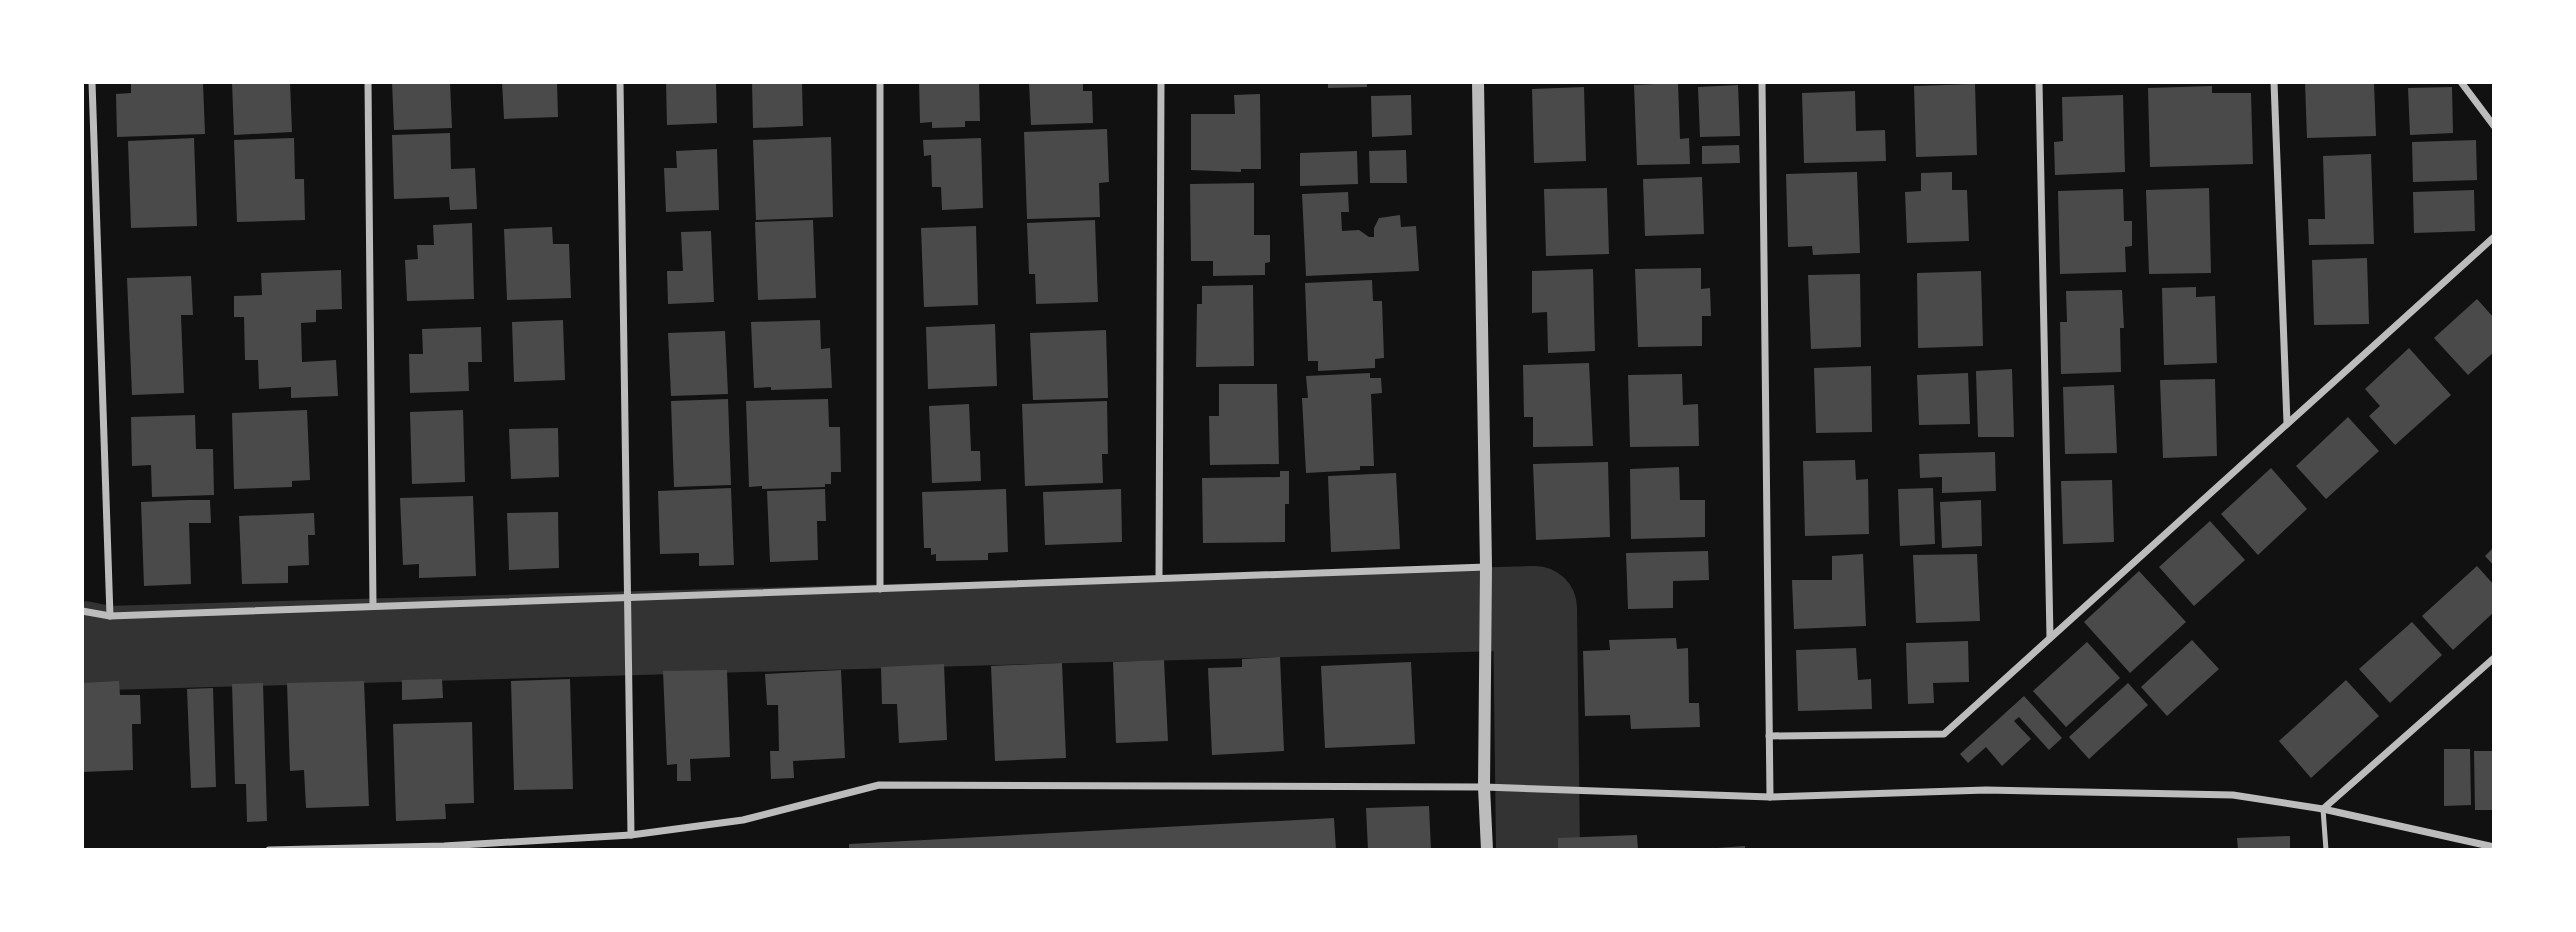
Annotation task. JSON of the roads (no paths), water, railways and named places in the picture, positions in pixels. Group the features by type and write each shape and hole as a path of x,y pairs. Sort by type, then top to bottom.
{"street":[{"path":"92,82 110,616"},
{"path":"368,82 373,607"},
{"path":"620,82 631,835"},
{"path":"880,82 880,589"},
{"path":"1159,578 1161,82"},
{"path":"1478,82 1486,567 1486,850"},
{"path":"1762,82 1770,797"},
{"path":"2039,82 2050,637"},
{"path":"2274,82 2287,423"},
{"path":"2461,82 2494,126"},
{"path":"1769,736 1944,734 2494,237"},
{"path":"82,611 110,616 1486,567"},
{"path":"2323,809 2494,658"},
{"path":"269,850 445,848 631,835 743,820 879,785 1484,787 1770,797 1986,790 2220,795 2323,809 2494,847"}],"lane":[{"path":"2323,809 2326,850"}],"waterway":[{"path":"82,643 107,648 1535,608 1538,850"}]}
